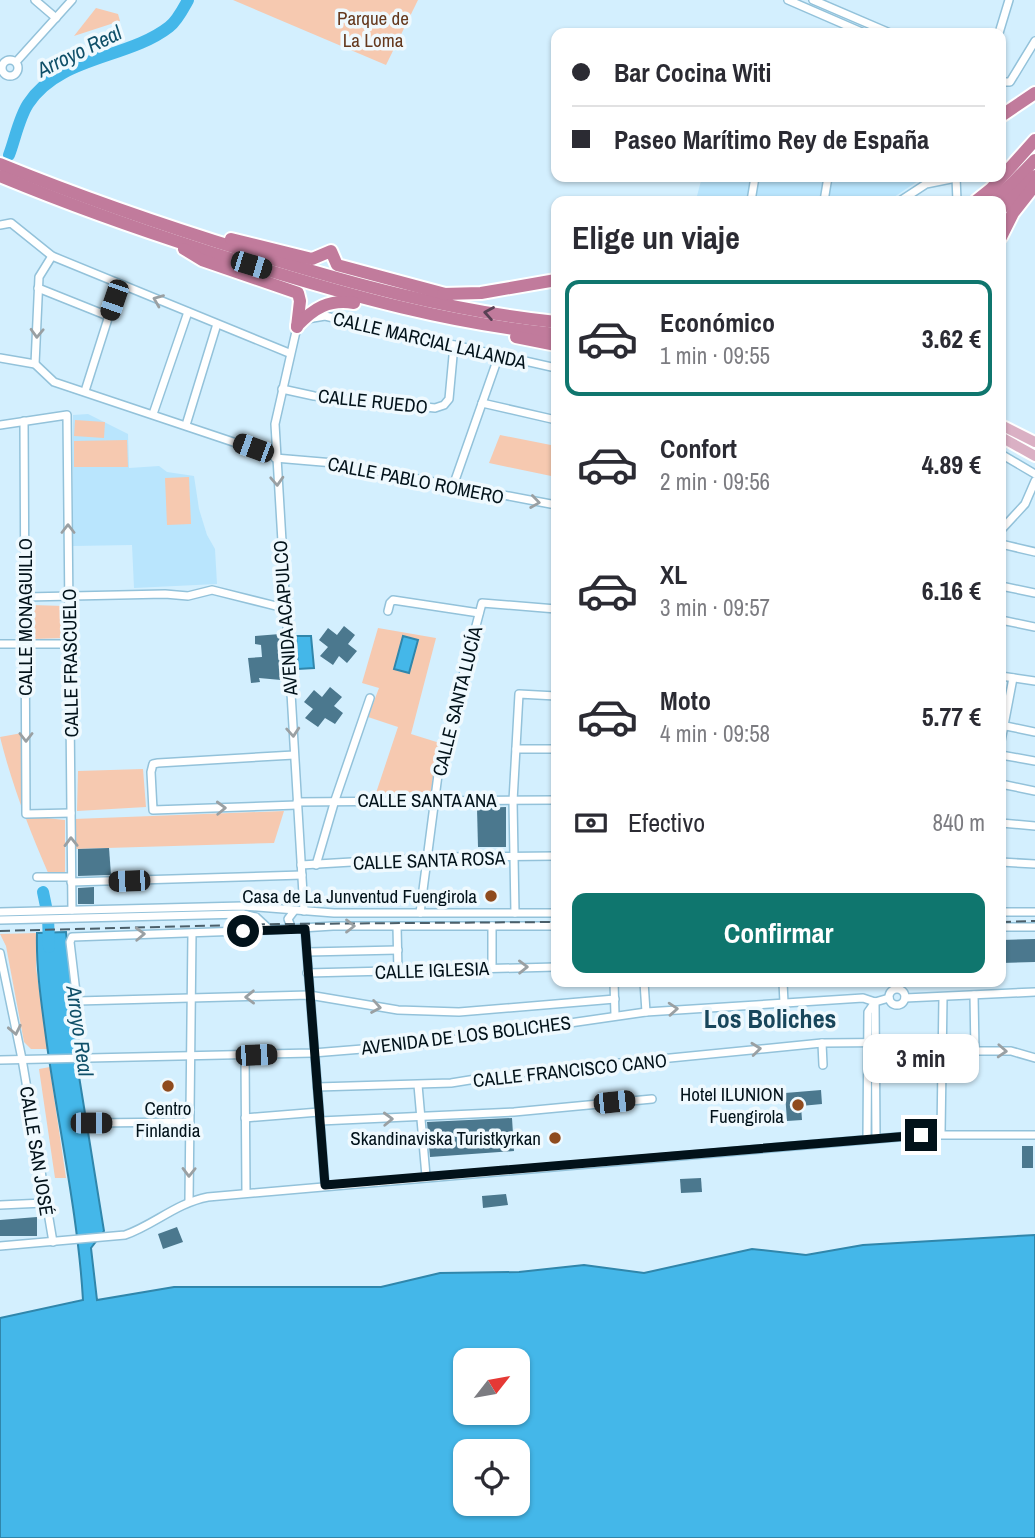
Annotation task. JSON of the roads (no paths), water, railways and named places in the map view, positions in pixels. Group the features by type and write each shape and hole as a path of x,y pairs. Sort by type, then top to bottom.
{"highway":[{"path":"1006,113 1035,93"},
{"path":"1006,172 1035,140"},
{"path":"1000,196 1035,160"},
{"path":"0,163 28,182 165,238 332,290 414,311 510,329 551,333"},
{"path":"0,176 28,182 327,275 433,303 507,317 551,321"},
{"path":"1006,204 1035,176"},
{"path":"982,196 997,182"},
{"path":"1006,227 1013,213 1035,185"},
{"path":"159,224 192,228 312,258 331,251 337,265 449,295"},
{"path":"165,238 202,260 291,288 298,293 300,323"},
{"path":"327,275 355,278 415,292 449,295 481,293 551,281"},
{"path":"300,323 313,310 338,301 374,307 391,305"},
{"path":"414,311 452,325 551,344"}],"main road":[{"path":"1006,428 1035,442"},
{"path":"1006,440 1035,456"}],"street":[{"path":"35,0 56,18"},
{"path":"16,62 72,0"},
{"path":"788,0 852,28"},
{"path":"813,0 878,28"},
{"path":"1001,28 1009,0"},
{"path":"1006,82 1010,82 1035,41"},
{"path":"7,60 16,62 18,69 13,75 5,75 1,68 7,60"},
{"path":"908,196 926,184 941,182"},
{"path":"0,225 11,223 52,256 289,353"},
{"path":"0,358 36,364 39,277 52,256"},
{"path":"85,391 119,284"},
{"path":"38,288 108,316"},
{"path":"153,414 188,312"},
{"name":"CALLE MARCIAL LALANDA","path":"300,323 325,316 551,367"},
{"name":"AVENIDA ACAPULCO","path":"300,323 289,353 275,424 275,457 304,911"},
{"path":"186,425 217,324"},
{"name":"CALLE RUEDO","path":"282,389 314,396 435,408 444,405 449,399 454,345"},
{"path":"453,486 499,355"},
{"name":"CALLE PABLO ROMERO","path":"36,364 54,382 275,457 334,463 551,504"},
{"path":"482,403 551,419"},
{"name":"CALLE FRASCUELO","path":"24,421 67,415 71,813 68,913"},
{"path":"0,425 24,421"},
{"name":"CALLE MONAGUILLO","path":"24,421 26,814 71,813"},
{"path":"1006,457 1035,474"},
{"path":"1006,525 1025,504 1035,481"},
{"path":"1006,545 1035,552"},
{"path":"1006,587 1035,593"},
{"path":"26,597 166,594 188,596 212,590 284,608"},
{"path":"388,611 393,600 479,613 482,603 551,609"},
{"name":"CALLE SANTA LUCÍA","path":"420,914 439,767 479,613"},
{"path":"1006,621 1035,627"},
{"path":"0,644 69,644"},
{"path":"1006,677 1035,681"},
{"path":"1006,709 1013,678"},
{"path":"515,913 513,800 519,694 551,696"},
{"path":"316,865 370,698"},
{"path":"1006,727 1035,732"},
{"path":"516,749 551,749"},
{"name":"CALLE SANTA ANA","path":"294,755 153,764 150,772 153,810 335,800 551,800"},
{"path":"1006,756 1035,761"},
{"path":"1006,786 1035,791"},
{"path":"1006,823 1035,826"},
{"name":"CALLE SANTA ROSA","path":"301,865 551,856"},
{"path":"1006,862 1035,864"},
{"path":"37,877 71,879 302,876"},
{"path":"0,920 68,913 243,906 295,911 420,914 551,913"},
{"path":"292,929 288,919 295,911"},
{"path":"317,911 325,920 321,928"},
{"path":"0,912 22,916"},
{"path":"1006,912 1035,912"},
{"path":"68,913 243,914 256,917 270,930"},
{"path":"397,926 398,972"},
{"path":"492,926 492,968"},
{"path":"551,926 321,928 72,937 70,942 77,1001 309,995 398,1010 459,1012 615,999"},
{"path":"1006,927 1035,927"},
{"path":"305,929 325,1185"},
{"path":"189,1201 192,933"},
{"path":"307,952 398,948"},
{"name":"CALLE SAN JOSÉ","path":"0,953 22,1059 52,1242"},
{"name":"CALLE IGLESIA","path":"307,973 551,967"},
{"path":"614,987 615,1015"},
{"path":"644,987 646,1012"},
{"path":"783,987 784,1003"},
{"path":"897,987 889,998 896,1005 905,998"},
{"path":"899,987 905,998"},
{"path":"905,998 1035,992"},
{"path":"974,995 975,1051 1011,1051 1035,1058"},
{"path":"941,1133 943,997"},
{"name":"AVENIDA DE LOS BOLICHES","path":"0,1060 313,1053 424,1044 646,1012 863,998 875,1002 889,998"},
{"path":"871,1139 875,1002"},
{"path":"822,1042 823,1065"},
{"name":"CALLE FRANCISCO CANO","path":"317,1087 418,1085 822,1042 943,1042"},
{"path":"245,1055 246,1193"},
{"path":"418,1085 426,1176"},
{"path":"245,1118 420,1118 652,1098"},
{"path":"91,1123 189,1122"},
{"path":"0,1246 110,1238 140,1229 189,1201 246,1193 941,1133 1035,1135"},
{"path":"0,1205 44,1203"}],"water":[{"path":"296,636 311,636 314,668 298,669"},
{"path":"403,636 418,640 409,673 394,669"},
{"path":"66,932 80,1050 78,1070 104,1231 91,1248 97,1300 174,1287 381,1287 440,1273 519,1272 584,1265 644,1273 752,1249 806,1255 863,1245 1035,1235 1035,1538 0,1538 0,1318 83,1300 73,1204 41,1003 37,933"}],"waterway":[{"name":"Arroyo Real","path":"9,155 25,110 41,88 75,67 152,38 172,24 188,0"},
{"name":"Arroyo Real","path":"43,892 48,916 49,947"}],"railway":[{"path":"1006,922 1035,921"},
{"path":"0,931 278,924 551,922"}],"place":[{"name":"Casa de La Junventud Fuengirola","path":"491,896"},
{"name":"Centro Finlandia","path":"168,1086"},
{"name":"Hotel ILUNION Fuengirola","path":"798,1105"},
{"name":"Skandinaviska Turistkyrkan","path":"555,1138"}],"district":[{"name":"Los Boliches","path":"770,1018"}],"park label":[{"name":"Parque de La Loma","path":"373,29"}]}
